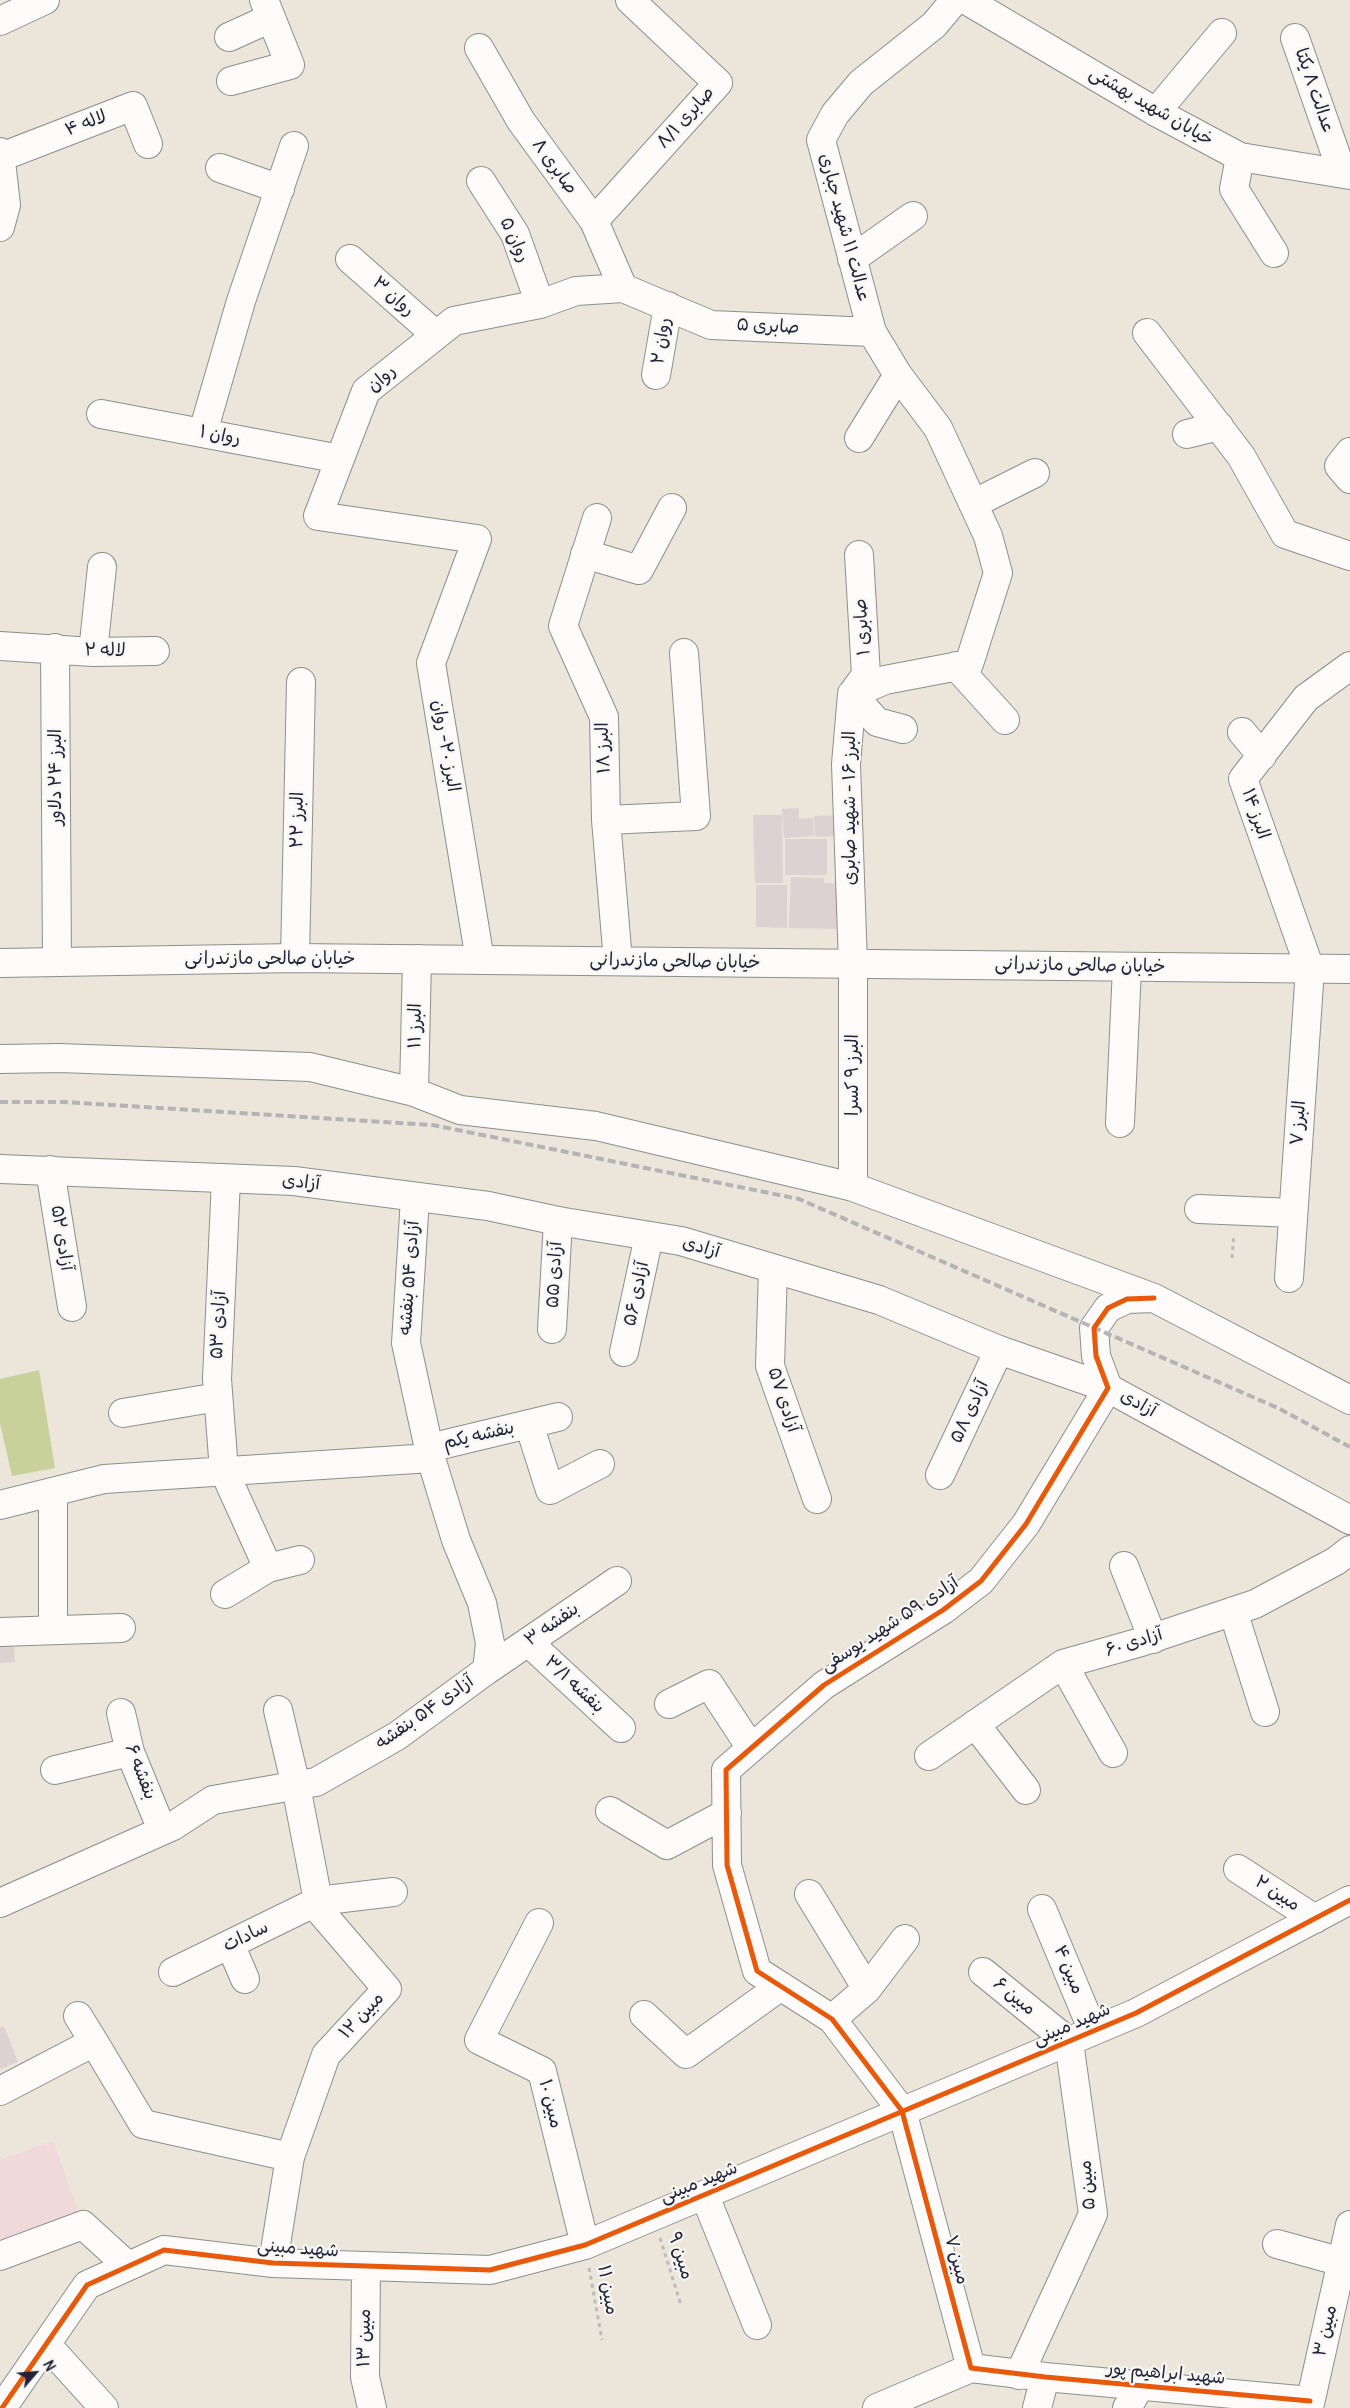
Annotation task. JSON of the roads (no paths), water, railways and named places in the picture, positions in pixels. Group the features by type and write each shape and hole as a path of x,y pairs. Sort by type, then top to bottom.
{"street":[{"path":"0,21 45,0"},
{"name":"صابری ۸/۱","path":"594,221 718,83 630,0"},
{"name":"عدالت ۱۱ شهید جباری","path":"872,332 821,140 835,114 861,83 934,25 955,0"},
{"name":"خیابان شهید بهشتی","path":"966,0 1156,112 1240,157 1346,174"},
{"path":"229,37 268,9 290,65 231,81"},
{"path":"1156,112 1222,33"},
{"name":"عدالت ۸ یکتا","path":"1296,38 1346,174"},
{"name":"صابری ۸","path":"479,48 521,121 594,221 623,288"},
{"name":"لاله ۴","path":"1,157 133,106 148,144"},
{"path":"203,432 242,300 294,146"},
{"path":"0,152 6,205 0,227"},
{"path":"1240,157 1234,189 1274,252"},
{"path":"220,168 280,189"},
{"name":"روان ۵","path":"481,180 515,234 540,304"},
{"path":"852,259 913,216"},
{"name":"روان ۳","path":"350,259 436,335"},
{"name":"روان","path":"477,539 318,516 366,391 454,321 540,304 576,291 623,288 668,306"},
{"name":"صابری ۵","path":"668,306 711,325 872,332"},
{"name":"روان ۲","path":"656,375 668,306"},
{"path":"872,332 898,375 938,428 988,536 998,573 969,664 885,680 852,694 877,722 903,729"},
{"path":"1147,333 1241,456 1285,534 1350,556"},
{"path":"859,438 898,375"},
{"name":"روان ۱","path":"101,414 340,459"},
{"path":"1186,434 1219,426"},
{"path":"1350,452 1339,466 1350,479"},
{"path":"973,504 1035,473"},
{"path":"585,554 639,570 672,508"},
{"name":"البرز ۱۸","path":"597,518 563,626 604,717 606,820 618,961"},
{"name":"البرز ۲۰- روان","path":"477,539 431,663 480,960"},
{"name":"صابری ۱","path":"852,694 866,675 859,555"},
{"path":"93,652 102,567"},
{"path":"0,646 56,648"},
{"name":"لاله ۲","path":"56,648 93,652 155,651"},
{"name":"البرز ۲۴ دلاور","path":"56,648 57,962"},
{"path":"606,820 696,816 684,653"},
{"path":"956,666 1005,720"},
{"name":"البرز ۱۴","path":"1310,969 1236,780 1262,756 1306,698 1350,666"},
{"name":"البرز ۲۲","path":"295,958 301,682"},
{"name":"البرز ۱۶ - شهید صابری","path":"852,694 846,764 853,964"},
{"path":"1242,732 1262,756"},
{"name":"خیابان صالحی مازندرانی","path":"0,963 295,958 1350,969"},
{"name":"البرز ۱۱","path":"414,1092 417,959"},
{"name":"البرز ۹ کسرا","path":"853,964 853,1187"},
{"path":"1120,1123 1127,966"},
{"name":"البرز ۷","path":"1289,1278 1310,969"},
{"path":"0,1059 59,1058 310,1067 414,1092 460,1110 596,1126 853,1187 1154,1298 1350,1400"},
{"name":"آزادی","path":"0,1169 294,1181 488,1206 558,1221 681,1241 879,1300 999,1350 1108,1388 1350,1520"},
{"name":"آزادی ۵۲","path":"50,1170 72,1307"},
{"name":"آزادی ۵۳","path":"226,1178 217,1379 224,1471 268,1568"},
{"name":"آزادی ۵۴ بنفشه","path":"0,1903 162,1830 213,1800 316,1782 397,1736 487,1670 490,1643 482,1603 456,1540 430,1453 406,1343 415,1198"},
{"path":"1199,1209 1293,1213"},
{"name":"آزادی ۵۵","path":"552,1328 558,1221"},
{"name":"آزادی ۵۶","path":"624,1352 650,1236"},
{"name":"آزادی ۵۷","path":"773,1268 770,1366 817,1499"},
{"path":"1108,1388 1096,1356 1094,1328 1108,1308 1126,1299 1154,1298"},
{"name":"آزادی ۵۸","path":"940,1475 999,1350"},
{"name":"آزادی ۵۹ شهید یوسفی","path":"832,2019 757,1971 727,1865 726,1770 824,1685 943,1610 981,1581 1026,1524 1108,1388"},
{"path":"123,1413 218,1397"},
{"name":"بنفشه یکم","path":"0,1505 104,1479 224,1471 430,1453 558,1417"},
{"name":"بنفشه یکم","path":"529,1424 550,1490 600,1464"},
{"path":"53,1492 53,1630"},
{"name":"آزادی ۶۰","path":"929,1756 1063,1664 1153,1639 1255,1604 1336,1561 1350,1550"},
{"path":"224,1594 268,1568 300,1560"},
{"path":"1124,1566 1153,1639"},
{"name":"بنفشه ۳","path":"487,1670 617,1581"},
{"path":"1233,1611 1265,1712"},
{"path":"0,1632 121,1628"},
{"name":"بنفشه ۳/۱","path":"528,1642 621,1728"},
{"path":"1063,1664 1113,1753"},
{"path":"669,1704 709,1684 751,1748"},
{"name":"مبین ۱۲","path":"274,2263 290,2157 326,2055 387,1989 320,1911 296,1786 278,1710"},
{"name":"بنفشه ۶","path":"121,1713 130,1752 162,1830"},
{"path":"975,1724 1026,1790"},
{"path":"55,1770 130,1752"},
{"path":"610,1811 666,1845 727,1812"},
{"name":"مبین ۲","path":"1238,1869 1315,1918"},
{"name":"سادات","path":"173,1972 318,1901 394,1892"},
{"path":"809,1894 867,1989"},
{"name":"شهید مبینی","path":"2,2408 87,2285 164,2250 274,2263 490,2270 585,2245 1136,2013 1350,1900"},
{"name":"مبین ۴","path":"1042,1909 1081,2036"},
{"name":"مبین ۱۰","path":"539,1923 479,2040 542,2071 585,2245"},
{"path":"902,2112 832,2019 867,1989 905,1939"},
{"path":"230,1944 245,1979"},
{"name":"مبین ۶","path":"983,1972 1081,2036"},
{"path":"644,2015 686,2054 781,1986"},
{"path":"78,2016 143,2124 290,2157"},
{"name":"مبین ۵","path":"1037,2408 1032,2376 1093,2214 1081,2036"},
{"path":"0,2091 94,2042"},
{"name":"مبین ۷","path":"902,2112 970,2368"},
{"path":"705,2196 757,2326"},
{"path":"0,2256 83,2225 128,2266"},
{"name":"مبین ۳","path":"1309,2405 1343,2272 1350,2225"},
{"path":"1278,2244 1343,2272"},
{"name":"مبین ۱۳","path":"366,2267 365,2377 372,2408"},
{"path":"46,2344 104,2408"},
{"path":"877,2408 970,2368 1032,2376"},
{"name":"شهید ابراهیم پور","path":"1032,2376 1133,2397 1309,2405"}],"railway":[{"path":"0,1102 63,1102 433,1125 799,1199 1278,1408 1350,1447"}]}
